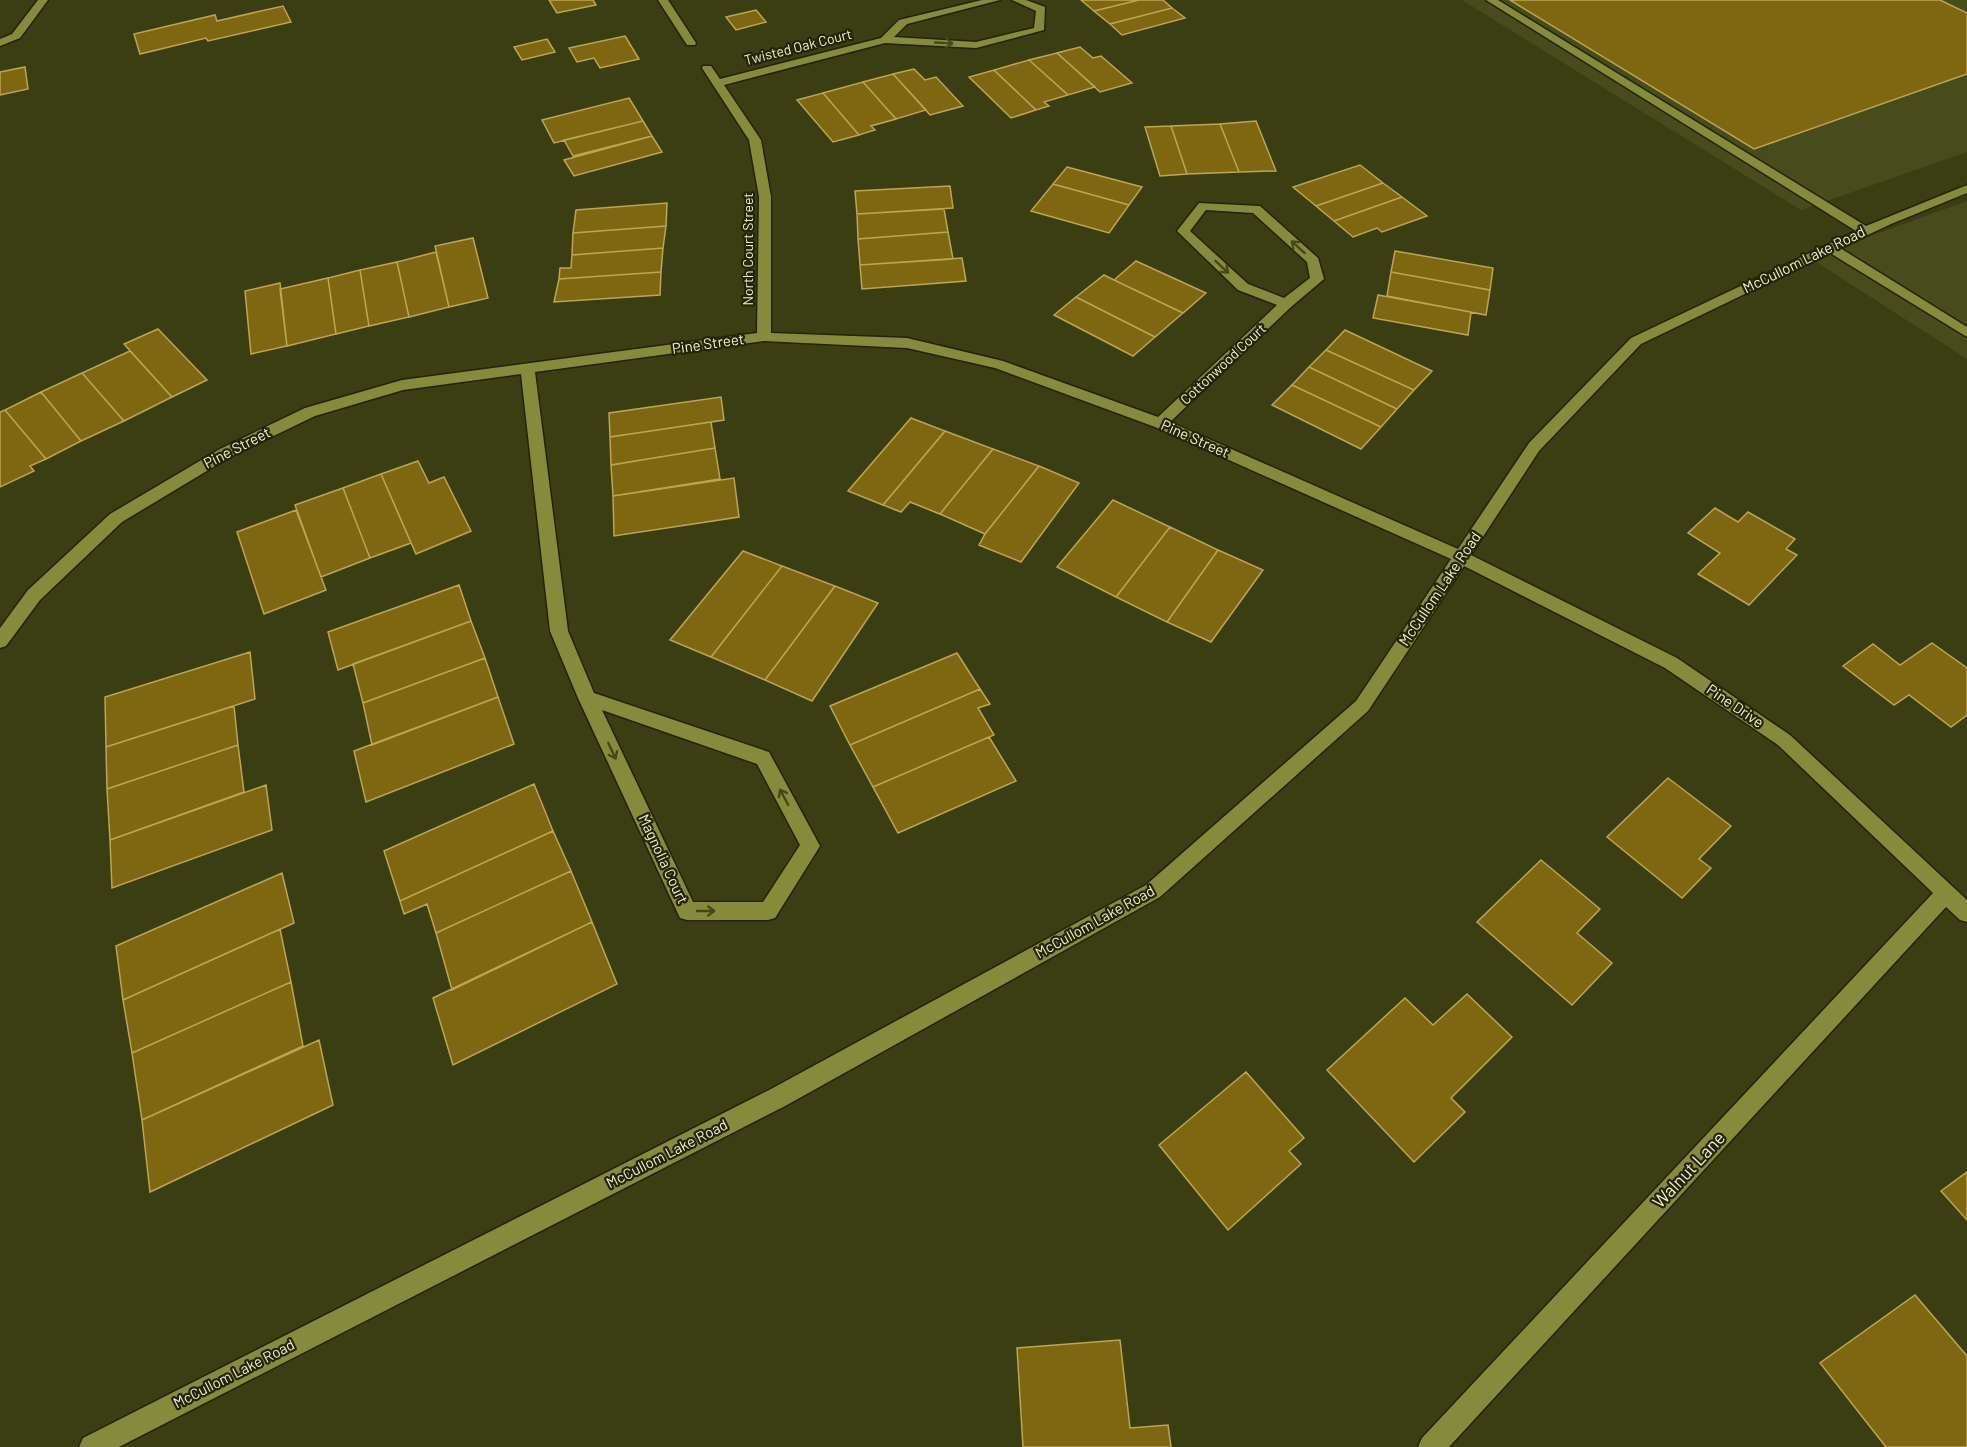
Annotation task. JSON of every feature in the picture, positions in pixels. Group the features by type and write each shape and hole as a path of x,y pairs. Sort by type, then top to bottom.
{"street":[{"path":"0,43 16,36 43,0"},
{"path":"663,0 691,43"},
{"name":"Twisted Oak Court","path":"885,40 903,22 995,0"},
{"name":"Twisted Oak Court","path":"717,83 885,40 976,45 1039,30 1041,9 1017,0"},
{"path":"1491,0 1865,231"},
{"name":"North Court Street","path":"707,68 754,140 765,197 764,337"},
{"name":"McCullom Lake Road","path":"92,1447 780,1096 1154,891 1362,706 1534,447 1636,341 1865,231 1967,189"},
{"name":"Cottonwood Court","path":"1160,423 1286,304 1317,279 1313,261 1256,209 1203,206 1183,231 1243,287 1286,304"},
{"path":"1831,248 1967,333"},
{"name":"Pine Street","path":"0,641 34,595 116,518 225,453 310,412 402,385 764,337 906,343 998,364 1160,423 1461,557"},
{"name":"Magnolia Court","path":"528,370 559,631 587,698 687,911 768,911 810,846 763,758 587,698"},
{"name":"Pine Drive","path":"1461,557 1671,663 1784,740 1967,913"},
{"name":"Walnut Lane","path":"1431,1447 1946,893"}],"shaded area":[{"path":"1462,0 1967,0 1967,152 1801,210"},
{"path":"1967,201 1967,359 1810,258"}],"building":[{"path":"549,0 593,0 596,5 557,13"},
{"path":"1081,0 1139,0 1094,11"},
{"path":"1139,0 1163,0 1172,8 1110,24 1094,11"},
{"path":"1510,0 1940,0 1967,13 1967,74 1754,149"},
{"path":"283,6 291,22 208,41 206,38 140,54 134,34 215,15 217,21"},
{"path":"1172,8 1185,18 1122,35 1110,24"},
{"path":"756,10 766,22 736,30 726,17"},
{"path":"625,36 639,59 600,68 594,58 577,62 569,48"},
{"path":"547,39 555,52 522,60 514,47"},
{"path":"1080,47 1093,58 1101,56 1132,83 1100,92 1057,53"},
{"path":"1057,53 1095,87 1068,95 1029,60"},
{"path":"1029,60 1068,95 1044,102 1049,106 1036,110 994,70"},
{"path":"25,67 28,89 0,95 0,72"},
{"path":"914,69 925,80 936,77 963,106 930,115 893,74"},
{"path":"994,70 1036,110 1011,118 969,77"},
{"path":"893,74 926,110 896,119 863,82"},
{"path":"863,82 896,119 871,126 875,130 859,135 823,93"},
{"path":"823,93 859,135 833,142 797,100"},
{"path":"629,98 643,121 554,143 542,120"},
{"path":"643,121 652,136 573,156 564,140"},
{"path":"1256,121 1276,171 1239,172 1220,124"},
{"path":"1220,124 1239,172 1187,174 1171,126"},
{"path":"1171,126 1187,174 1160,176 1145,127"},
{"path":"652,136 662,152 574,176 564,160"},
{"path":"1360,165 1383,183 1316,206 1293,187"},
{"path":"1067,167 1142,187 1129,205 1053,184"},
{"path":"1383,183 1402,197 1334,221 1316,206"},
{"path":"1053,184 1129,205 1109,233 1031,211"},
{"path":"950,186 953,208 857,214 855,191"},
{"path":"1402,197 1427,216 1382,232 1377,228 1353,237 1334,221"},
{"path":"667,203 666,226 573,233 576,210"},
{"path":"944,209 948,232 858,239 857,214"},
{"path":"666,226 663,248 572,255 573,233"},
{"path":"948,232 953,259 860,265 858,239"},
{"path":"473,238 488,298 449,307 435,246"},
{"path":"663,248 661,272 559,279 560,268 571,268 572,255"},
{"path":"1395,251 1493,268 1490,290 1391,272"},
{"path":"436,252 449,307 409,317 397,262"},
{"path":"962,258 966,281 862,289 860,265"},
{"path":"1136,261 1206,293 1183,313 1114,280"},
{"path":"397,262 409,317 369,326 360,270"},
{"path":"360,270 369,326 336,334 328,278"},
{"path":"661,272 660,295 554,302 559,279"},
{"path":"1391,272 1490,290 1486,315 1387,296"},
{"path":"1104,275 1183,313 1155,337 1076,297"},
{"path":"328,278 336,334 287,346 280,289"},
{"path":"280,283 287,346 251,354 245,291"},
{"path":"1378,295 1471,312 1468,335 1373,318"},
{"path":"1076,297 1155,337 1133,356 1054,315"},
{"path":"158,329 207,380 172,397 124,344"},
{"path":"1345,330 1432,371 1414,390 1326,350"},
{"path":"1326,350 1414,390 1397,409 1309,367"},
{"path":"130,351 172,397 124,421 82,373"},
{"path":"1309,367 1397,409 1381,427 1292,385"},
{"path":"82,373 124,421 81,441 41,392"},
{"path":"1292,385 1381,427 1361,449 1272,405"},
{"path":"41,392 81,441 46,459 5,410"},
{"path":"721,397 724,420 610,437 609,413"},
{"path":"5,410 46,459 30,466 34,471 0,487 0,412"},
{"path":"911,418 945,431 883,505 848,491"},
{"path":"711,422 715,448 611,465 610,437"},
{"path":"945,431 993,449 940,514 910,502 901,512 883,505"},
{"path":"715,448 720,479 613,496 611,465"},
{"path":"993,449 1039,466 985,534 940,514"},
{"path":"418,461 429,483 444,477 471,531 416,554 381,474"},
{"path":"1039,466 1079,483 1021,562 979,545 985,534"},
{"path":"381,474 411,543 370,558 343,488"},
{"path":"734,478 739,517 614,536 613,496"},
{"path":"343,488 370,558 321,577 295,505"},
{"path":"1113,500 1170,527 1116,597 1057,567"},
{"path":"1715,508 1738,522 1748,512 1795,539 1786,549 1797,555 1749,605 1698,574 1720,553 1688,533"},
{"path":"296,510 326,590 264,614 237,532"},
{"path":"1170,527 1218,550 1167,622 1116,597"},
{"path":"1218,550 1263,570 1211,642 1167,622"},
{"path":"743,551 782,566 711,657 670,640"},
{"path":"782,566 835,586 765,680 711,657"},
{"path":"459,585 471,621 338,670 328,632"},
{"path":"835,586 878,603 812,701 765,680"},
{"path":"471,621 485,658 363,703 353,664"},
{"path":"1932,643 1967,668 1967,715 1951,727 1909,695 1894,705 1843,666 1873,644 1900,665"},
{"path":"250,652 255,699 106,747 105,697"},
{"path":"957,653 980,689 850,745 830,706"},
{"path":"485,658 498,697 372,745 363,703"},
{"path":"980,689 990,704 978,708 994,735 873,787 850,745"},
{"path":"498,697 514,744 366,802 354,751"},
{"path":"234,706 238,745 107,789 106,747"},
{"path":"989,737 1016,781 898,833 873,787"},
{"path":"238,745 244,792 110,840 107,789"},
{"path":"1668,778 1731,826 1699,859 1711,868 1682,898 1607,837"},
{"path":"534,784 553,831 400,901 384,851"},
{"path":"266,785 272,830 112,888 110,840"},
{"path":"553,831 571,871 436,933 427,904 404,914 400,901"},
{"path":"1541,860 1600,909 1577,933 1612,963 1572,1005 1477,922"},
{"path":"571,871 592,922 452,990 436,933"},
{"path":"282,873 294,923 123,1000 116,946"},
{"path":"592,922 617,984 453,1065 433,998"},
{"path":"280,929 291,982 132,1053 123,1000"},
{"path":"291,982 303,1046 142,1120 132,1053"},
{"path":"1467,994 1512,1037 1451,1098 1465,1112 1414,1162 1327,1070 1405,998 1433,1025"},
{"path":"319,1040 333,1105 150,1192 142,1120"},
{"path":"1246,1072 1304,1138 1289,1151 1301,1164 1228,1230 1159,1145"},
{"path":"1967,1172 1967,1220 1941,1191"},
{"path":"1915,1295 1967,1356 1967,1447 1886,1447 1820,1363"},
{"path":"1120,1340 1130,1428 1168,1425 1171,1447 1023,1447 1017,1348"}]}
